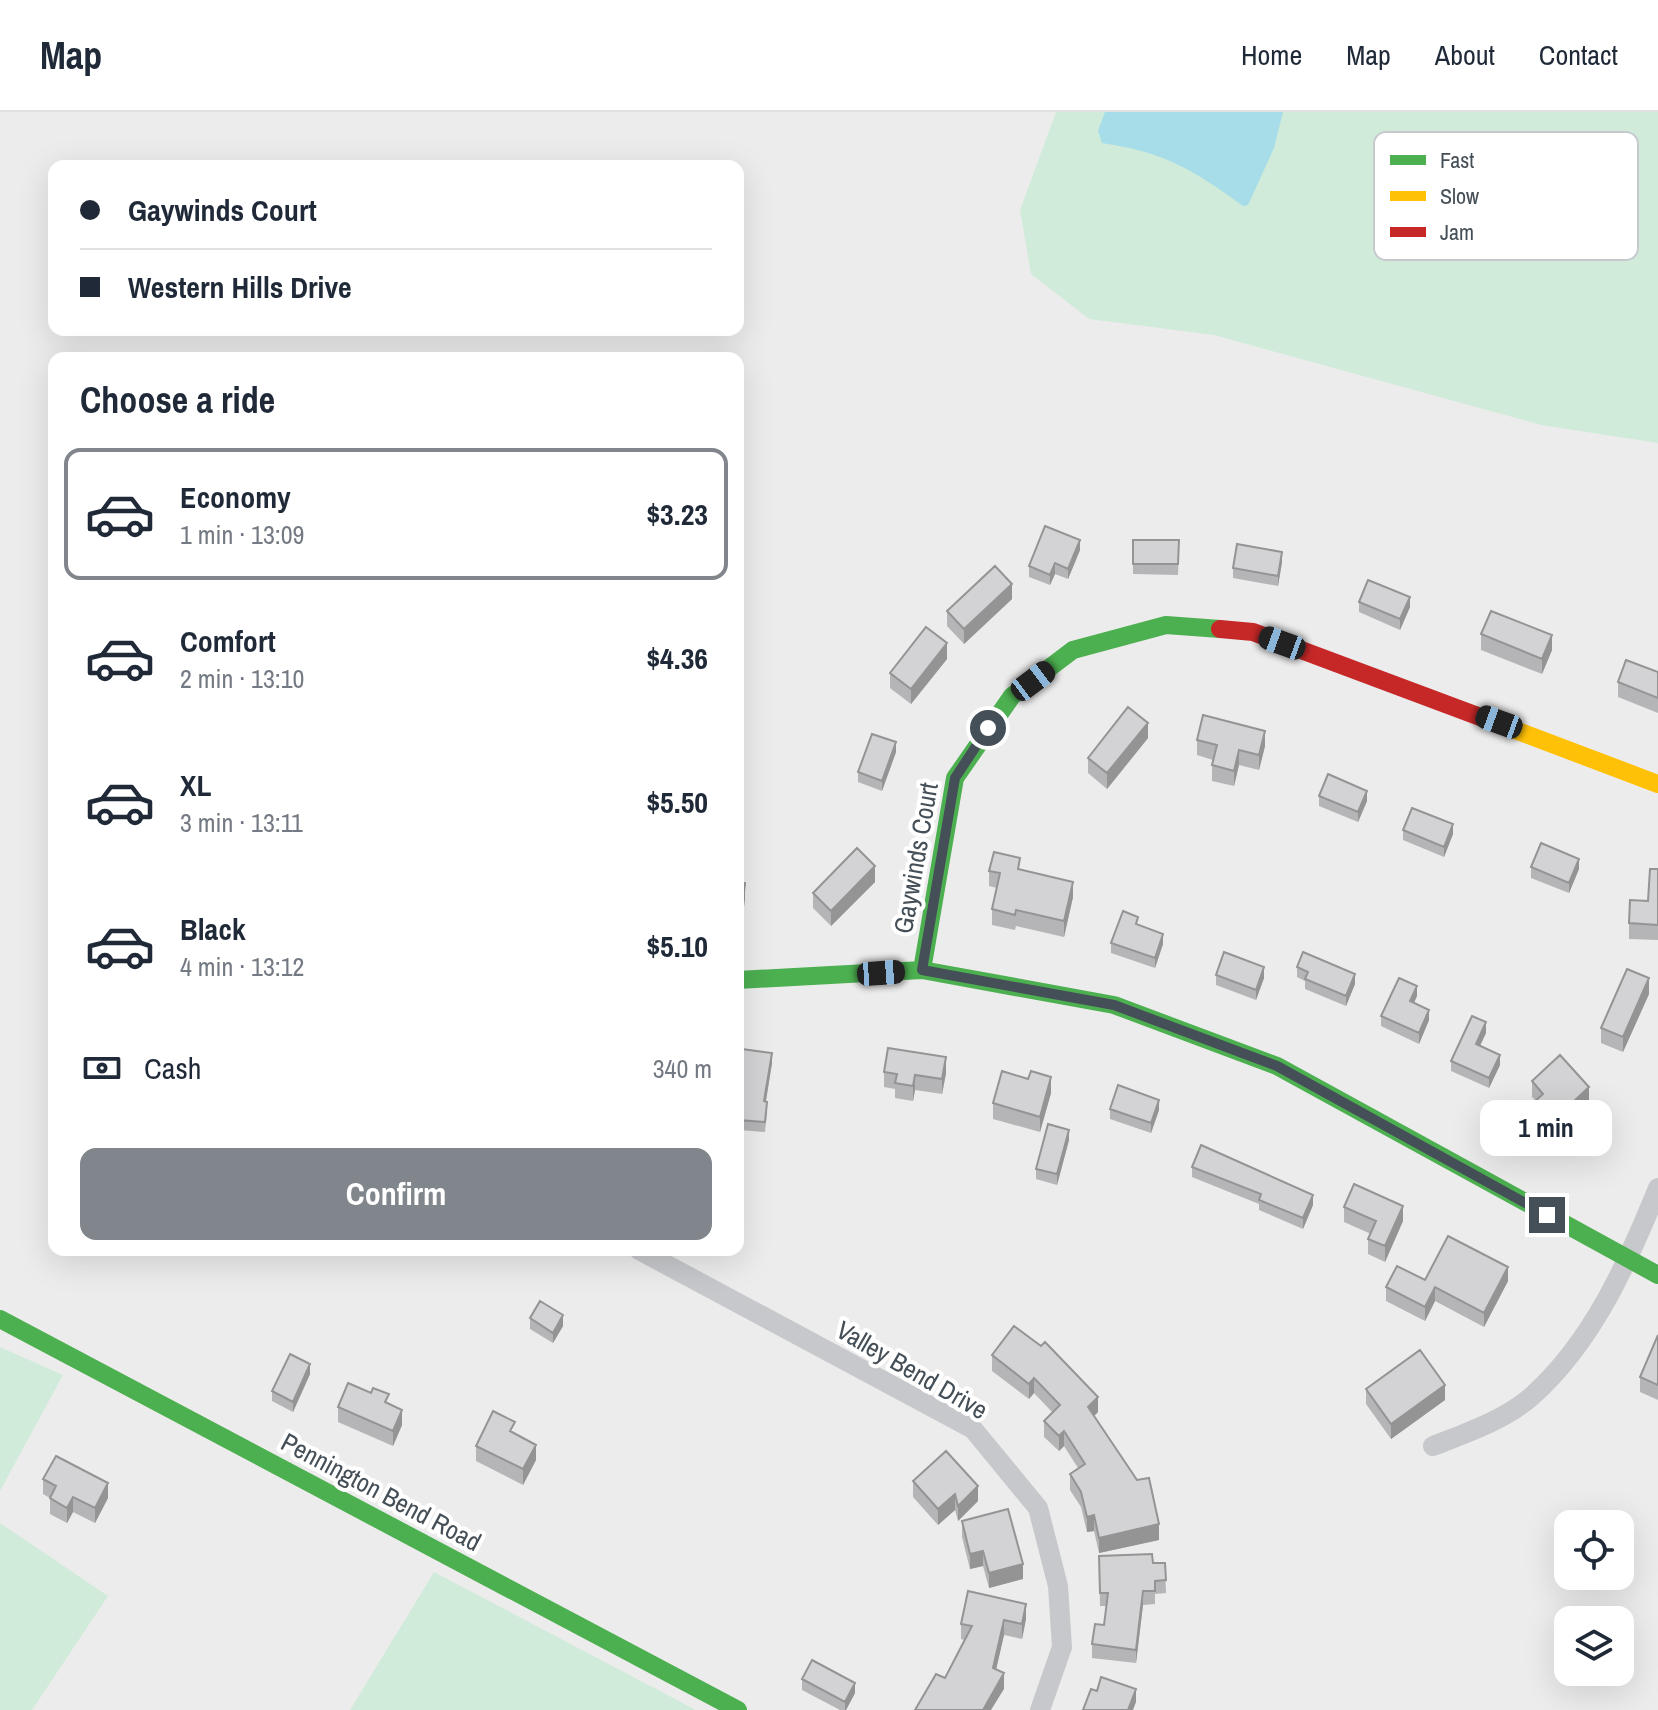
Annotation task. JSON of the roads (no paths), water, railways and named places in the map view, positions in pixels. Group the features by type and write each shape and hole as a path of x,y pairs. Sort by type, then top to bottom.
{"street":[{"name":"Gaywinds Court","path":"922,970 955,778 1012,696 1073,650 1125,634 1166,625 1253,632 1658,784"},
{"path":"744,980 922,970 1114,1005 1277,1066 1658,1275"},
{"path":"1433,1446 1482,1426 1530,1398 1567,1359 1628,1260 1658,1188"},
{"name":"Valley Bend Drive","path":"650,1256 973,1429 1038,1508 1058,1586 1062,1647 1040,1710"},
{"name":"Pennington Bend Road","path":"0,1319 738,1710"}],"water":[{"path":"1105,112 1283,112 1274,148 1248,205 1243,206 1177,164 1144,152 1102,143 1098,131"}]}
